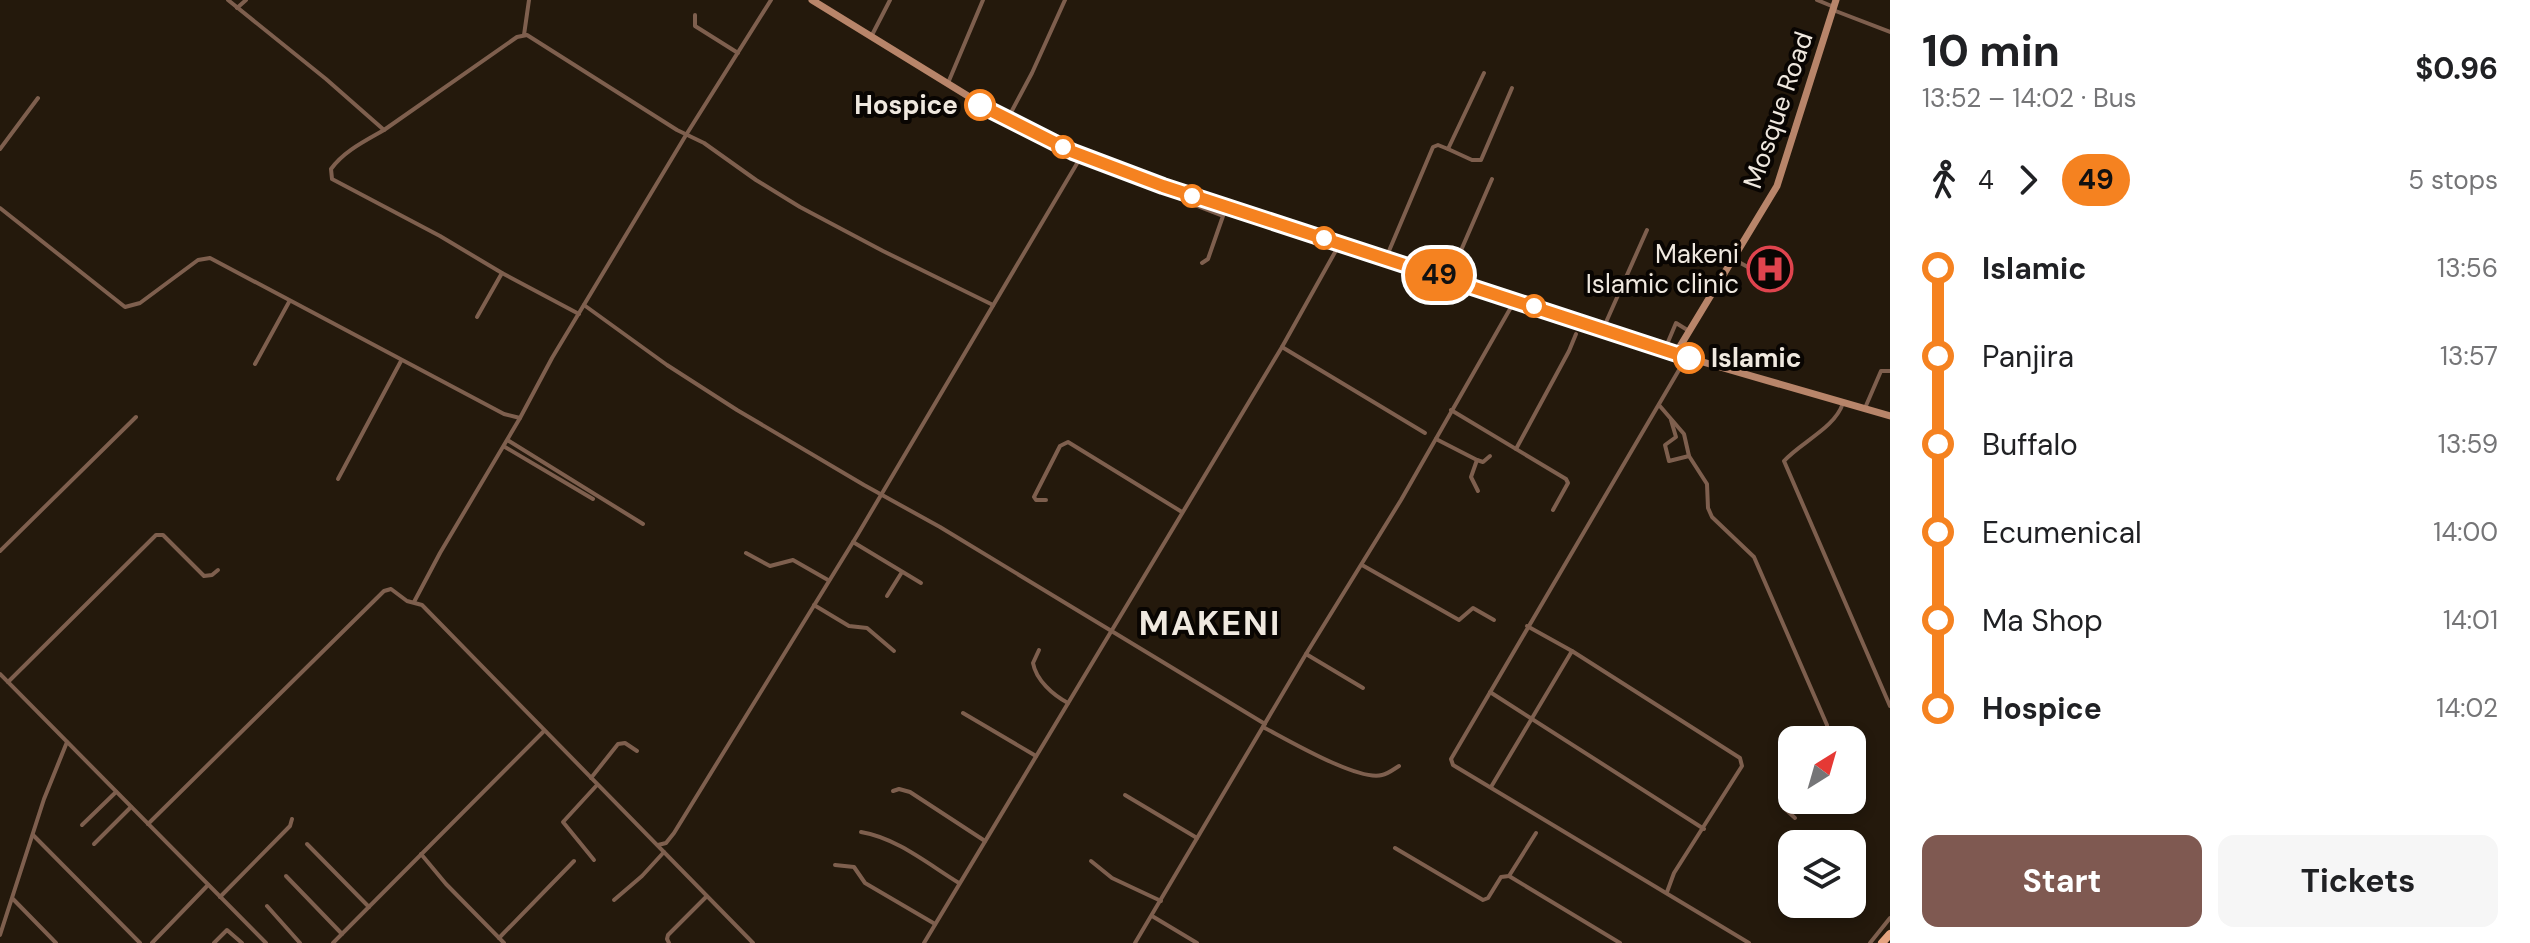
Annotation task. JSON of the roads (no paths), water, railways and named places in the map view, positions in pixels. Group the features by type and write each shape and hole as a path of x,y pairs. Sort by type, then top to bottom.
{"main road":[{"path":"812,0 1007,120 1082,155 1195,197 1676,353 1890,416"},
{"name":"Mosque Road","path":"1676,353 1777,186 1835,6"},
{"path":"1882,943 1890,934"}],"street":[{"path":"228,0 384,130"},
{"path":"237,8 246,0"},
{"path":"524,35 529,0"},
{"path":"414,602 446,542 509,441 584,305 771,0"},
{"path":"871,38 890,0"},
{"path":"947,85 983,0"},
{"path":"1007,120 1065,0"},
{"path":"1817,0 1890,32"},
{"path":"695,15 695,26 738,53"},
{"path":"579,314 332,179 331,169 367,138 384,130 524,35 686,135 704,143 800,207 993,305"},
{"path":"1448,149 1484,73"},
{"path":"1385,259 1433,147 1438,145 1472,160 1481,160 1512,88"},
{"path":"0,149 38,98"},
{"path":"658,845 666,843 674,833 853,542 1082,155"},
{"path":"1449,278 1492,179"},
{"path":"1195,197 1192,204 1223,216 1208,259 1202,263"},
{"path":"0,208 125,307 134,306 198,260 206,258 504,414 520,418"},
{"path":"1603,329 1647,230"},
{"path":"924,943 1282,347 1340,243"},
{"path":"1735,260 1777,283"},
{"path":"477,317 502,273"},
{"path":"1135,943 1362,565 1516,300"},
{"path":"255,364 289,302"},
{"path":"584,305 667,365 737,410 951,533 1264,726 1326,760 1369,775 1382,775 1399,766"},
{"path":"1665,349 1676,323 1689,331"},
{"path":"1516,449 1576,334"},
{"path":"1282,347 1425,433"},
{"path":"1687,356 1451,759 1453,765 1749,943"},
{"path":"338,479 401,361"},
{"path":"1865,409 1881,371 1890,371"},
{"path":"1843,403 1832,419 1784,464 1890,706"},
{"path":"1659,405 1682,430 1689,456 1707,484 1708,508 1712,517 1754,557 1827,726"},
{"path":"1451,410 1568,481 1553,510"},
{"path":"0,551 136,417"},
{"path":"1670,417 1676,433 1674,440 1665,445 1669,461 1689,456"},
{"path":"1435,439 1483,462 1490,456"},
{"path":"509,441 643,524"},
{"path":"1046,500 1036,500 1034,497 1060,446 1068,442 1182,512"},
{"path":"505,447 593,499"},
{"path":"1477,460 1471,477 1478,491"},
{"path":"8,682 156,535 163,535 204,576 209,577 218,570"},
{"path":"853,542 921,583"},
{"path":"746,553 770,566 793,560 828,580"},
{"path":"1362,565 1459,620 1473,608 1494,620"},
{"path":"887,596 902,572"},
{"path":"148,824 384,591 394,590 407,601 422,605 753,943"},
{"path":"814,605 849,626 867,628 894,651"},
{"path":"1527,626 1572,651 1740,758 1742,766 1674,873 1667,892"},
{"path":"1039,650 1033,663 1035,673 1051,692 1068,703"},
{"path":"1491,787 1572,651"},
{"path":"1306,654 1363,688"},
{"path":"0,674 266,943"},
{"path":"1490,692 1704,829"},
{"path":"963,713 1036,756"},
{"path":"333,943 544,731"},
{"path":"0,935 67,742"},
{"path":"591,778 618,744 625,743 637,751"},
{"path":"594,860 563,822 597,785"},
{"path":"893,791 910,792 985,841"},
{"path":"82,825 116,792"},
{"path":"1125,795 1197,838"},
{"path":"94,844 131,807"},
{"path":"1791,814 1795,818"},
{"path":"220,897 290,826 292,819"},
{"path":"861,832 876,835 906,850 959,883"},
{"path":"1509,876 1536,833"},
{"path":"33,835 140,943"},
{"path":"307,844 369,907"},
{"path":"1395,848 1483,900 1488,898 1502,876 1509,876 1620,943"},
{"path":"614,900 664,852"},
{"path":"421,854 504,943"},
{"path":"499,938 574,861"},
{"path":"1091,861 1107,875 1161,901"},
{"path":"835,865 854,867 865,883 935,924"},
{"path":"286,876 342,934"},
{"path":"152,943 208,885"},
{"path":"669,943 668,935 706,897"},
{"path":"13,899 56,943"},
{"path":"267,906 300,943"},
{"path":"1152,916 1197,943"},
{"path":"1870,943 1890,918"},
{"path":"214,943 227,930 242,943"}],"place":[{"name":"Hospice","path":"980,105"},
{"name":"Makeni Islamic clinic","path":"1770,269"},
{"name":"Islamic","path":"1689,358"}],"district":[{"name":"MAKENI","path":"1210,623"}]}
